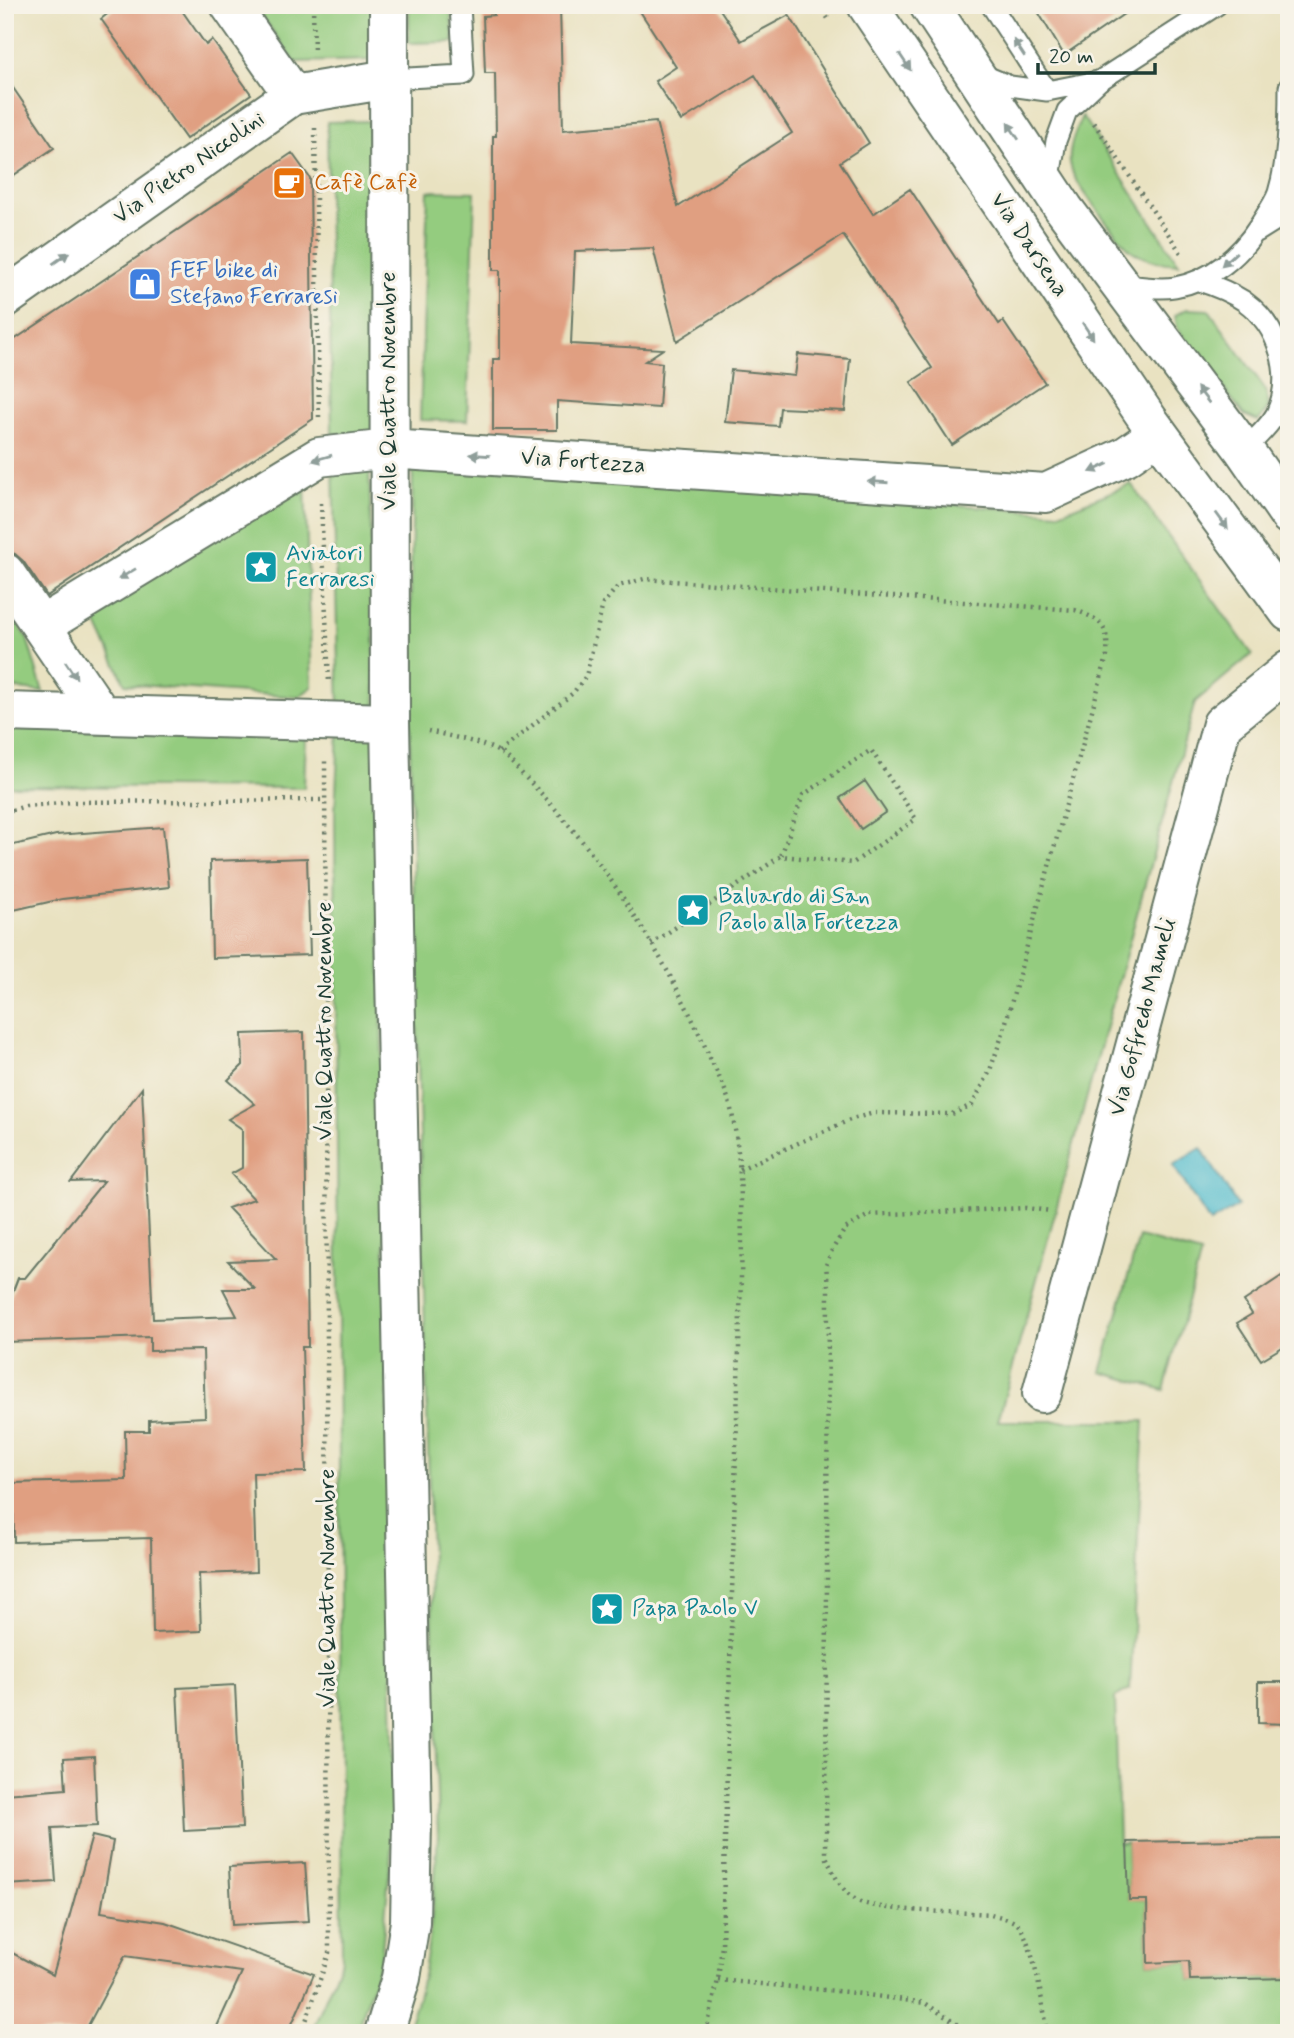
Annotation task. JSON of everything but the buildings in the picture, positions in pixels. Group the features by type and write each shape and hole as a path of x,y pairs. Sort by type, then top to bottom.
{"street":[{"path":"230,5 305,93"},
{"name":"Viale Quattro Novembre","path":"384,2033 401,1978 410,1922 412,1821 390,723 389,5"},
{"name":"Via Darsena","path":"867,5 1158,434 1289,612"},
{"path":"929,5 1049,186 1289,515"},
{"name":"Via Pietro Niccolini","path":"5,298 305,93 389,79"},
{"name":"Via Fortezza","path":"41,626 319,457 389,449 1046,493 1126,456 1158,434"},
{"path":"1194,482 1244,450"},
{"path":"5,573 100,714"},
{"name":"Via Goffredo Mameli","path":"1042,1393 1222,724 1289,670"},
{"path":"5,712 390,723"}],"lane":[{"path":"389,79 464,75 460,5"},
{"path":"991,5 1047,91"},
{"path":"1049,186 1056,141 1067,111 1099,81 1217,5"},
{"path":"973,72 1010,86 1047,91 1099,81"},
{"path":"1253,236 1278,195 1289,133 1289,87"},
{"path":"1119,284 1172,288 1199,281 1228,262 1253,236 1289,212"},
{"path":"1199,281 1228,292 1255,311 1281,348 1287,366 1283,401 1276,415 1244,450"}],"path":[{"name":"Viale Quattro Novembre","path":"302,2033 329,1953 324,800 330,687 319,457 315,138 305,93 314,73 313,5"},
{"path":"499,752 572,693 586,676 603,604 618,586 644,579 1075,610 1096,617 1109,636 1107,656 1003,1033 989,1073 972,1105 952,1114 874,1113 852,1119 740,1169"},
{"path":"466,740 499,752 540,792 575,832 606,874 651,944 696,1026 730,1103 740,1169 742,1242 726,1871 723,1945 706,2033"},
{"path":"651,944 781,856 803,795 872,750 916,818 853,863 781,856"},
{"path":"5,813 26,806 73,802 324,800"},
{"path":"1048,2033 1029,1947 1019,1926 991,1914 885,1908 858,1901 835,1879 826,1856 826,1265 845,1229 869,1215 1026,1208 1090,1215"},
{"path":"718,1980 847,1992 925,2003 958,2025 961,2033"}],"green space":[{"path":"254,5 372,5 373,60 295,62"},
{"path":"409,5 450,5 454,42 409,43"},
{"path":"1082,116 1179,264 1155,261 1132,251 1110,227 1077,181 1070,163 1070,151"},
{"path":"369,121 373,433 332,434 327,122"},
{"path":"428,191 475,192 467,421 420,420"},
{"path":"1187,309 1209,310 1265,389 1268,406 1258,421 1244,415 1177,328 1175,315"},
{"path":"413,462 1059,513 1131,484 1252,654 1195,702 998,1421 1144,1421 1130,1689 1115,1697 1119,1843 1127,1842 1129,1899 1147,1900 1148,1963 1189,1961 1190,1980 1289,1978 1289,2033 406,2033 426,1961 438,1836 409,705"},
{"path":"333,466 369,466 376,709 339,710"},
{"path":"305,484 312,687 298,697 125,684 92,613"},
{"path":"5,605 27,638 43,692 5,687"},
{"path":"5,726 306,736 304,788 5,786"},
{"path":"339,731 377,733 394,1821 381,1961 356,2033 311,2033 342,1959 335,813"},
{"path":"1139,1237 1201,1254 1164,1390 1101,1372"}],"water":[{"path":"1201,1148 1238,1206 1210,1223 1173,1165"}],"place":[{"name":"Cafè Cafè","path":"289,183"},
{"name":"FEF bike di Stefano Ferraresi","path":"145,284"},
{"name":"Aviatori Ferraresi","path":"261,567"},
{"name":"Baluardo di San Paolo alla Fortezza","path":"693,910"},
{"name":"Papa Paolo V","path":"607,1609"}]}
